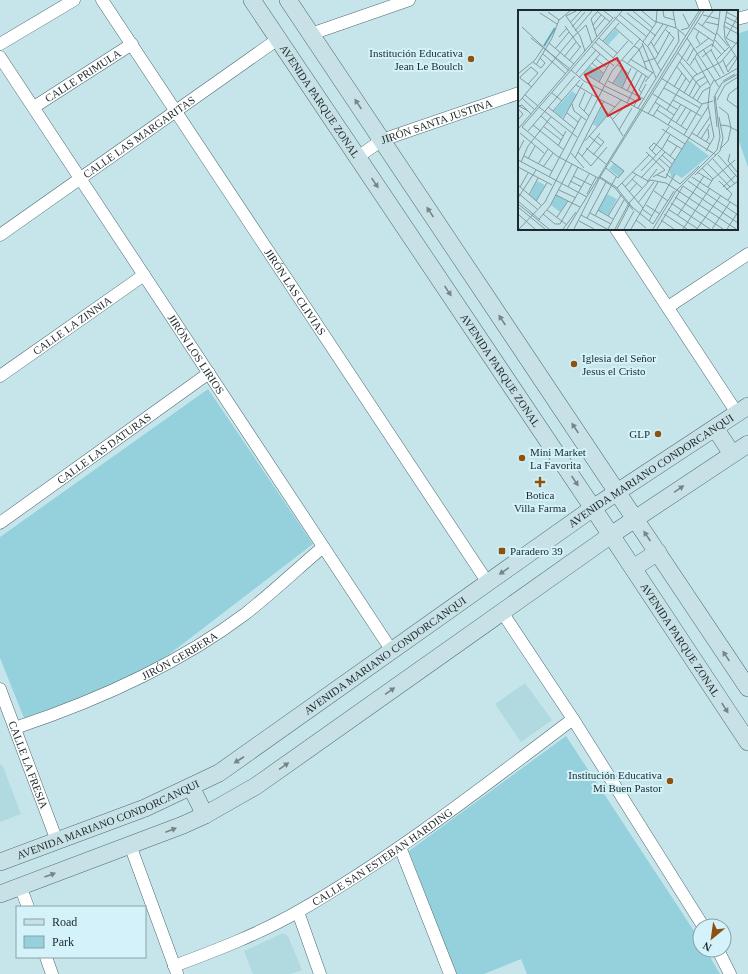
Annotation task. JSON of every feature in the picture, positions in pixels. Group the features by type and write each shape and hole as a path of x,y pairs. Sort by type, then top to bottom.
{"main road":[{"name":"AVENIDA PARQUE ZONAL","path":"252,0 748,742"},
{"path":"288,0 748,688"},
{"name":"AVENIDA MARIANO CONDORCANQUI","path":"0,862 145,808 219,773 593,508 743,409"},
{"path":"715,428 732,454"},
{"path":"0,894 205,816 256,786 611,535 748,444"},
{"path":"633,568 658,552"},
{"path":"191,787 205,816"}],"street":[{"path":"0,44 74,0"},
{"name":"JIRÓN LAS CLIVIAS","path":"102,0 177,111 488,583"},
{"path":"311,34 409,0"},
{"path":"702,0 706,10"},
{"path":"738,20 748,16"},
{"name":"CALLE LAS MARGARITAS","path":"0,235 278,39"},
{"name":"CALLE PRIMULA","path":"34,108 132,44"},
{"name":"JIRÓN LOS LIRIOS","path":"0,56 392,651"},
{"name":"JIRÓN SANTA JUSTINA","path":"358,157 382,140 518,93"},
{"path":"617,230 668,308 743,409"},
{"path":"668,308 748,254"},
{"name":"CALLE LA ZINNIA","path":"0,376 144,275"},
{"name":"CALLE LAS DATURAS","path":"0,523 209,374"},
{"name":"JIRÓN GERBERA","path":"15,728 92,701 165,665 206,641 245,614 323,547"},
{"path":"502,612 573,719 698,918"},
{"name":"CALLE LA FRESIA","path":"0,689 57,840"},
{"name":"CALLE SAN ESTEBAN HARDING","path":"176,970 232,945 298,912 400,847 573,719"},
{"path":"130,845 176,970"},
{"path":"400,847 450,974"},
{"path":"20,886 28,906"},
{"path":"298,912 320,974"},
{"path":"46,958 52,974"},
{"path":"722,958 730,974"}],"shaded area":[{"path":"525,683 552,720 521,742 495,704"},
{"path":"2,764 21,814 0,822 0,765"},
{"path":"283,933 288,936 302,970 291,974 253,974 244,951"}],"green space":[{"path":"748,30 748,167 738,139 738,34"},
{"path":"208,389 313,544 163,659 113,685 24,718 0,658 0,537"},
{"path":"566,736 692,928 692,958 711,958 720,974 527,974 521,959 484,974 456,974 409,851"}],"place":[{"name":"Institución Educativa Jean Le Boulch","path":"471,59"},
{"name":"Iglesia del Señor Jesus el Cristo","path":"574,364"},
{"name":"GLP","path":"658,434"},
{"name":"Mini Market La Favorita","path":"522,458"},
{"name":"Botica Villa Farma","path":"540,482"},
{"name":"Paradero 39","path":"502,551"},
{"name":"Institución Educativa Mi Buen Pastor","path":"670,781"}]}
